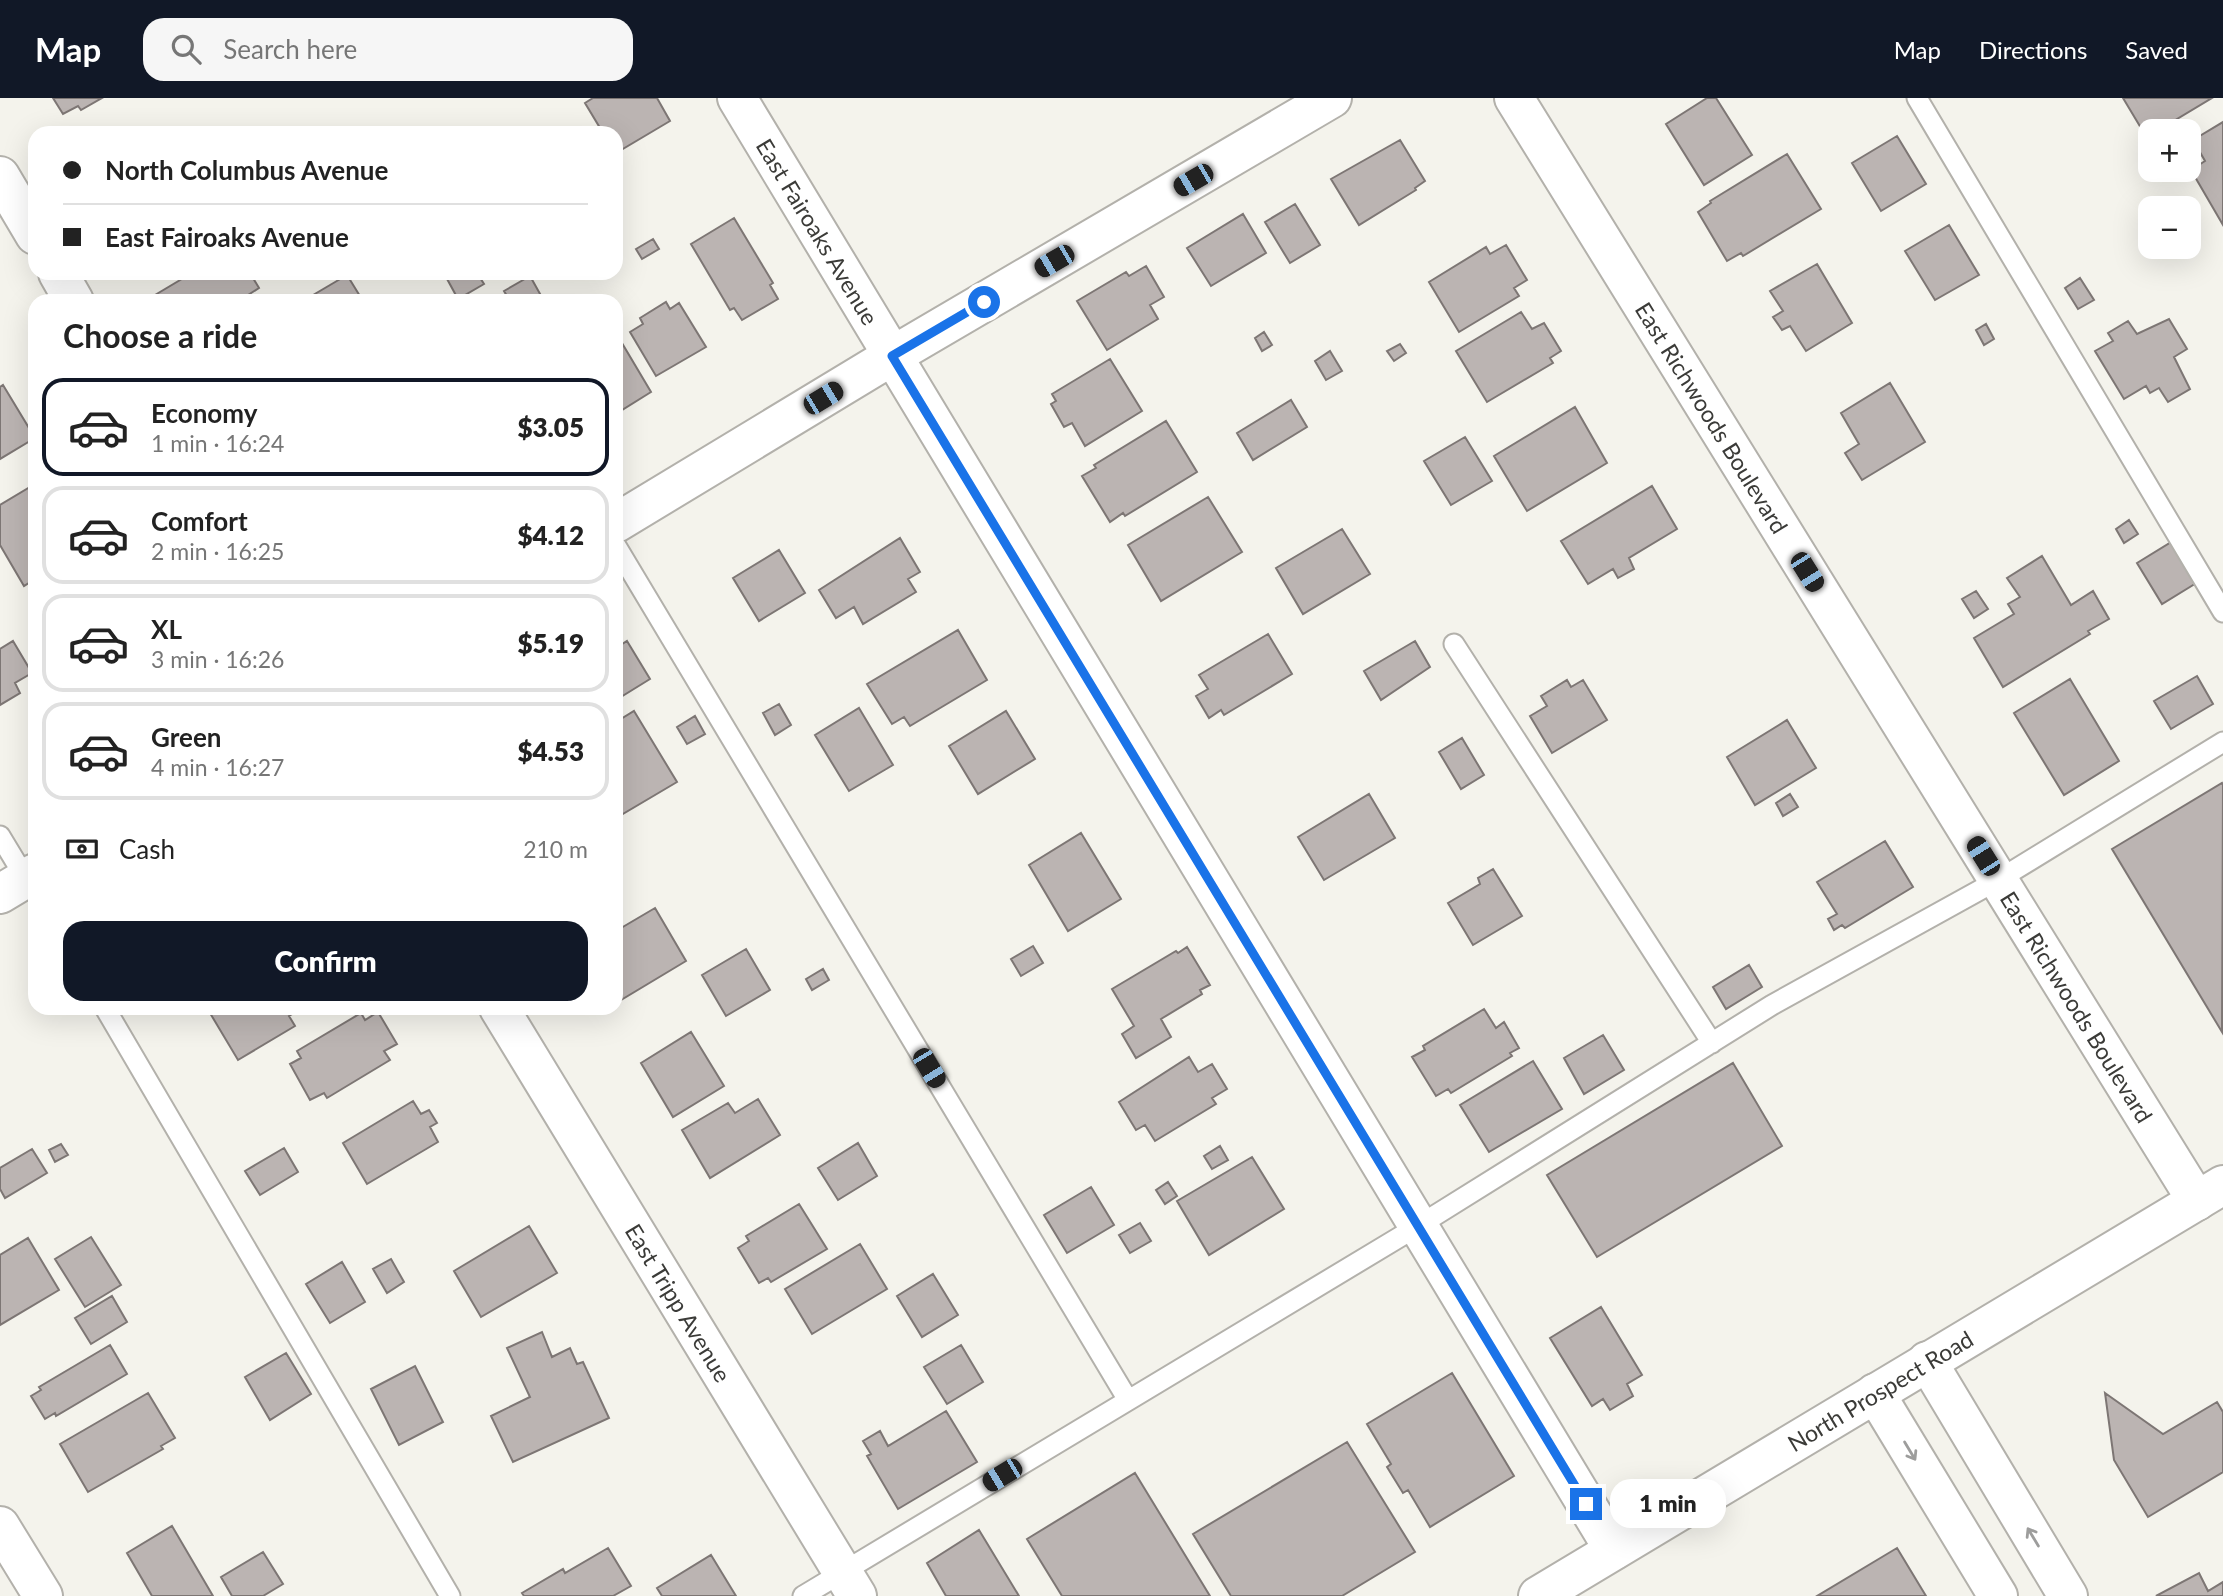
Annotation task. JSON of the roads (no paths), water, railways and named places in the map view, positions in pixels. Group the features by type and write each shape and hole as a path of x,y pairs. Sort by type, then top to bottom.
{"street":[{"name":"East Fairoaks Avenue","path":"737,98 1614,1550"},
{"path":"623,519 892,356 1332,98"},
{"name":"East Richwoods Boulevard","path":"1514,98 1998,880 2210,1193"},
{"path":"0,176 28,223"},
{"name":"East Tripp Avenue","path":"503,1015 850,1584"},
{"name":"North Prospect Road","path":"1538,1596 2210,1193"},
{"path":"1927,1361 2068,1596"},
{"path":"1875,1393 1998,1596"},
{"path":"0,1525 43,1596"}],"lane":[{"path":"1917,98 2223,612"},
{"path":"623,558 1128,1400"},
{"path":"1454,644 1712,1043"},
{"path":"803,1596 850,1584 1128,1400 1418,1226 1772,1004 1998,880 2223,742"},
{"path":"0,836 24,885"},
{"path":"109,1015 450,1596"}]}
